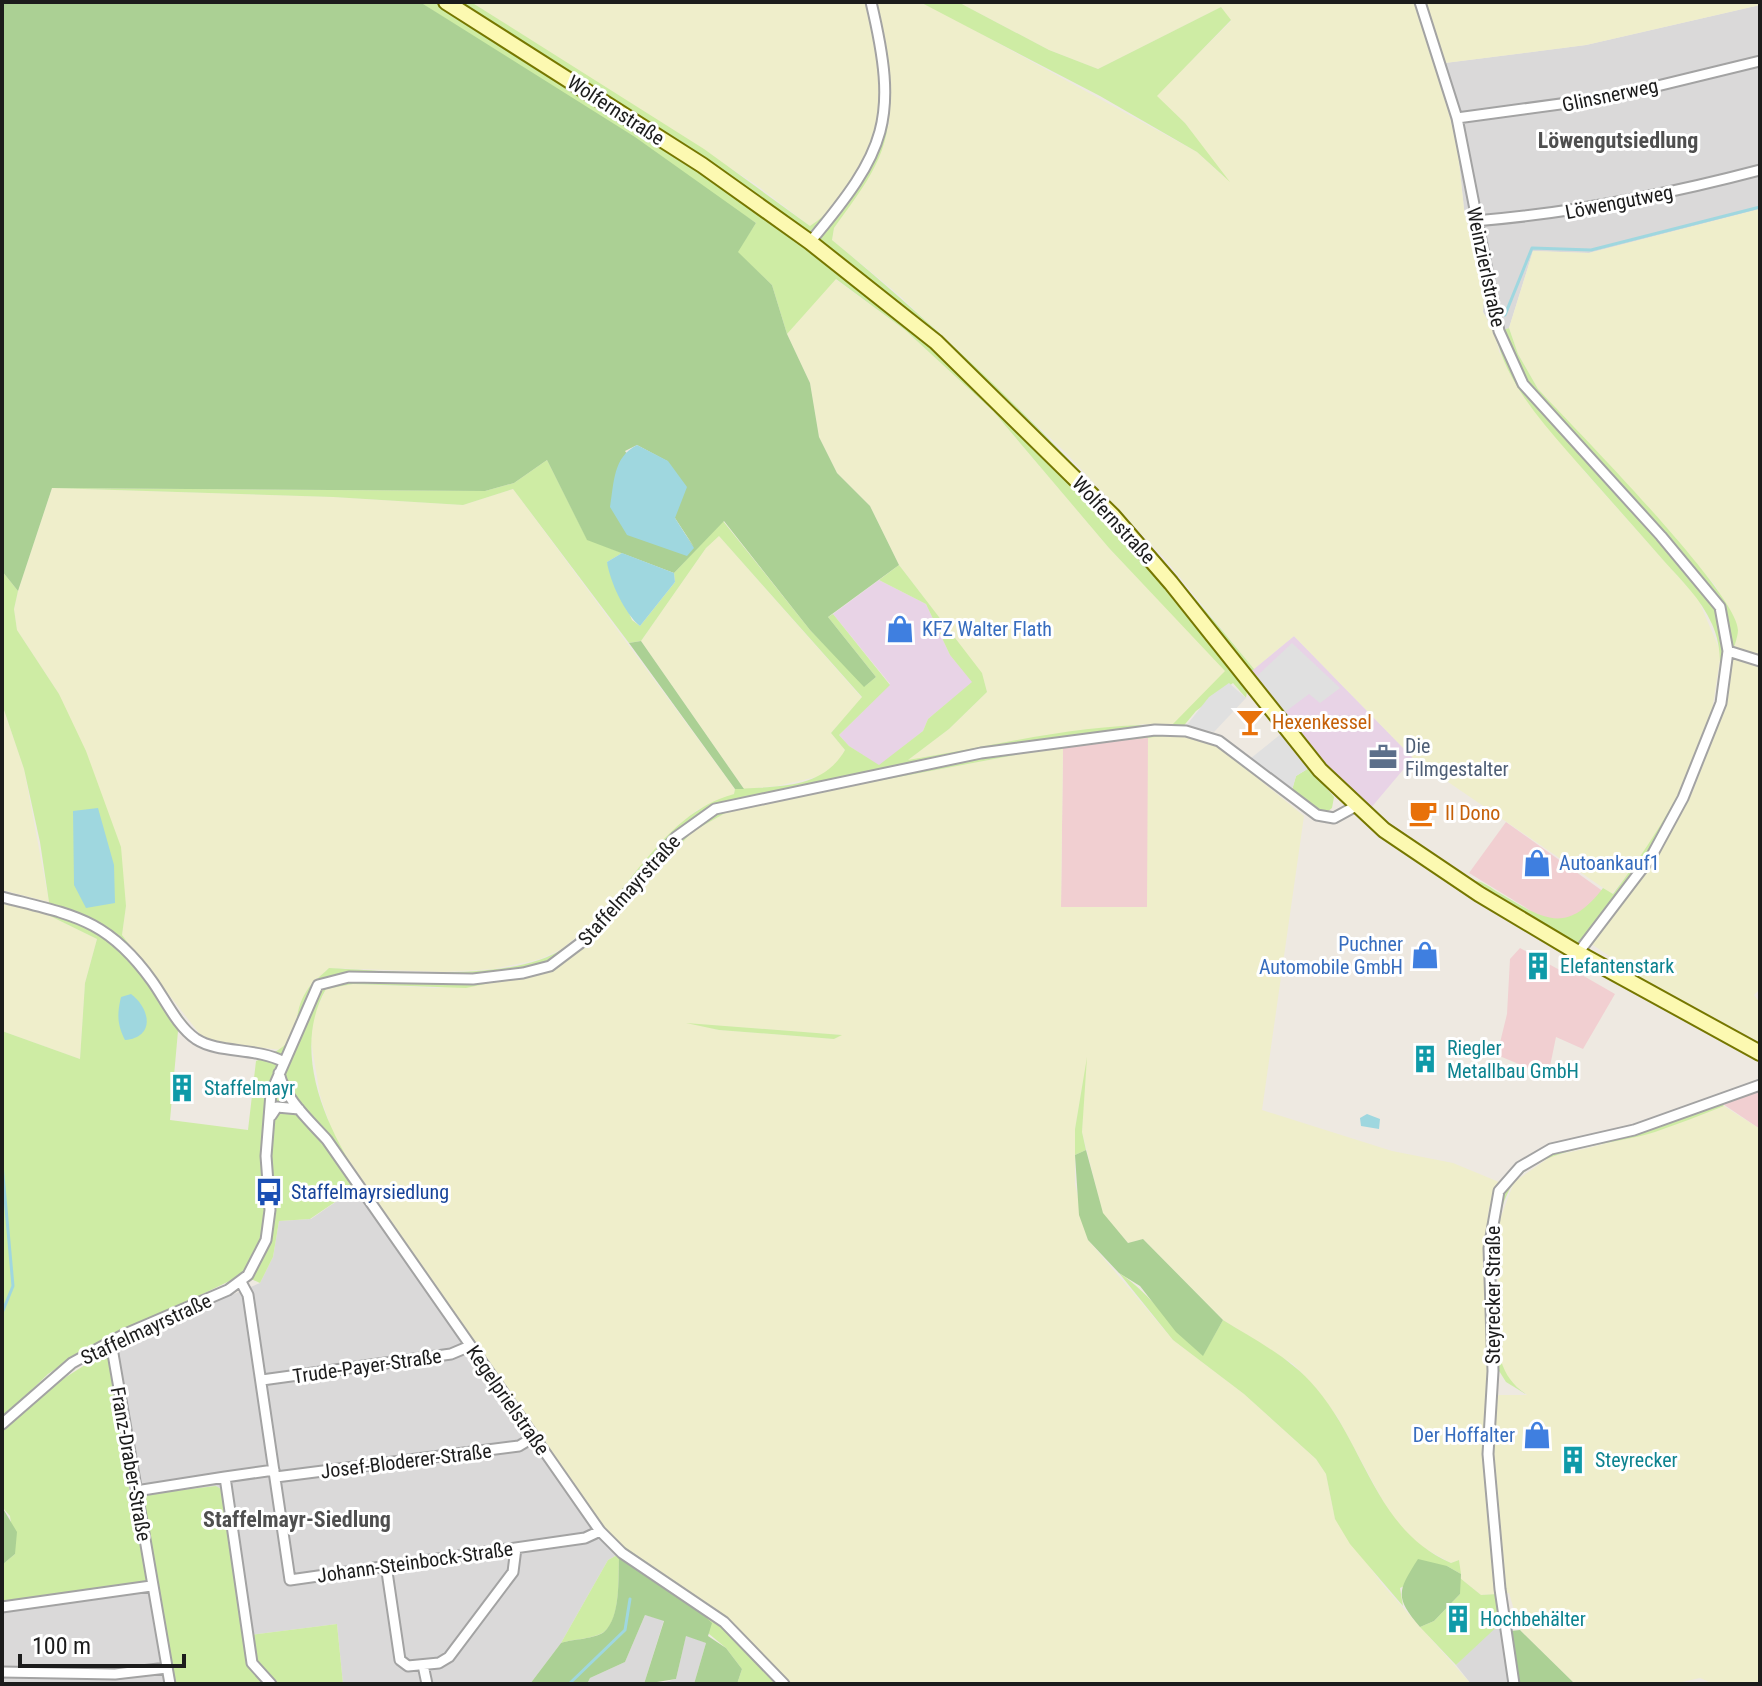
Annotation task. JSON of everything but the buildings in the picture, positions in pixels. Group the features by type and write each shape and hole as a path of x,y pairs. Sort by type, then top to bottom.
{"main road":[{"name":"Wolfernstraße","path":"446,2 677,149 810,242 936,342 1113,516 1171,583 1320,770 1356,806 1429,862 1578,953 1760,1053"}],"street":[{"path":"810,242 845,198 882,133 886,88 871,2"},
{"name":"Weinzierlstraße","path":"1420,2 1457,118 1499,331 1523,384 1661,536 1720,607 1728,651 1721,703 1683,798 1651,857 1578,953"},
{"name":"Glinsnerweg","path":"1457,118 1612,97 1760,61"},
{"name":"Löwengutweg","path":"1475,221 1612,205 1760,170"},
{"path":"1728,651 1760,661"},
{"name":"Staffelmayrstraße","path":"2,1424 72,1363 241,1282 256,1265 269,1226 266,1156 271,1093 300,1032 313,991 325,981 349,977 473,979 523,973 550,966 591,935 687,826 715,809 748,799 981,753 1163,730 1186,731 1219,741 1317,815 1334,818 1356,806"},
{"path":"2,897 74,916 111,934 139,963 196,1038 214,1045 261,1052 284,1062"},
{"name":"Kegelprielstraße","path":"279,1073 299,1109 327,1140 600,1531 622,1553 724,1622 784,1684"},
{"name":"Steyrecker Straße","path":"1514,1684 1500,1589 1488,1454 1493,1371 1489,1257 1492,1219 1499,1191 1520,1167 1551,1149 1634,1130 1760,1085"},
{"path":"269,1119 277,1107 299,1109"},
{"name":"Johann-Steinbock-Straße","path":"241,1282 248,1295 262,1380 290,1580 585,1538 600,1531"},
{"name":"Franz-Draber-Straße","path":"111,1342 170,1684"},
{"name":"Trude-Payer-Straße","path":"262,1380 451,1354 470,1346"},
{"name":"Josef-Bloderer-Straße","path":"136,1491 225,1477 519,1446 534,1437"},
{"path":"225,1477 252,1663 271,1684"},
{"path":"386,1565 400,1660 408,1666 423,1665 449,1657 513,1572 516,1548"},
{"path":"2,1607 151,1586"},
{"path":"423,1665 427,1684"},
{"path":"2,1672 115,1674 167,1668"}],"shaded area":[{"path":"1760,5 1760,209 1589,253 1533,251 1509,328 1495,333 1483,312 1484,291 1464,209 1458,152 1446,100 1445,63 1586,45"},
{"path":"879,580 926,604 950,655 973,682 928,719 923,731 879,766 849,746 839,735 890,684 833,614"},
{"path":"1294,636 1413,758 1370,809 1347,791 1250,672"},
{"path":"1292,643 1340,688 1320,703 1309,694 1285,712 1257,676"},
{"path":"1229,683 1246,698 1214,732 1186,726 1209,697"},
{"path":"1281,734 1309,768 1296,776 1292,790 1251,758"},
{"path":"1148,736 1148,907 1061,907 1063,746"},
{"path":"1506,822 1611,897 1572,936 1469,873"},
{"path":"1520,948 1565,973 1568,967 1615,994 1583,1049 1556,1037 1548,1076 1497,1055 1507,1014 1510,959"},
{"path":"1760,1089 1760,1129 1720,1102"},
{"path":"363,1183 578,1492 618,1542 619,1554 608,1560 561,1643 530,1684 343,1684 337,1624 243,1636 220,1489 216,1486 130,1497 108,1356 117,1343 260,1283 273,1257 279,1221 311,1219"},
{"path":"158,1580 173,1684 2,1684 2,1604"},
{"path":"645,1615 664,1620 644,1684 587,1684 590,1678 625,1662"},
{"path":"1503,1621 1512,1684 1471,1684 1456,1665"},
{"path":"686,1635 706,1643 694,1684 657,1684 676,1679"}],"green space":[{"path":"2,2 420,2 635,137 756,223 738,252 772,285 787,334 810,383 819,437 837,473 870,506 899,565 828,617 876,677 864,687 810,630 724,521 674,573 587,540 547,460 514,483 485,491 52,488 18,591 2,571","holes":["637,445 667,461 675,518 694,547 625,451"]},
{"path":"420,2 471,2 704,149 810,226 828,211 842,193 865,156 874,134 881,94 866,2 876,2 887,64 888,126 875,166 834,228 832,240 946,339 1000,391 1156,554 1254,669 1250,672 1246,698 1233,683 1196,711 1176,735 1063,746 734,808 692,832 586,947 552,970 466,988 353,984 326,989 316,1013 312,1064 326,1114 363,1183 310,1219 279,1221 273,1257 260,1283 242,1275 78,1354 48,1374 2,1419 2,1031 80,1059 85,983 97,939 48,915 49,902 40,842 24,769 2,704 2,571 18,591 14,609 17,630 59,694 86,751 121,847 126,906 122,935 192,1029 178,1031 170,1120 248,1130 256,1061 286,1044 295,1028 302,999 310,986 329,968 417,972 483,970 542,959 564,948 586,930 663,840 707,805 734,794 735,789 782,786 824,773 845,750 831,733 862,697 719,536 706,548 641,641 629,643 513,489 463,505 333,497 52,488 485,491 514,483 547,460 587,539 622,553 607,562 632,620 640,626 675,582 674,573 723,521 810,630 865,686 876,677 828,617 833,614 890,685 839,735 849,746 879,765 923,731 928,719 972,682 950,655 926,604 879,580 899,565 982,673 987,692 949,729 908,760 1072,731 1172,725 1225,671 1109,548 993,411 905,330 836,279 787,334 772,285 737,252 756,223"},
{"path":"471,2 866,2 878,59 882,109 871,147 841,195 823,218 810,226 755,184"},
{"path":"876,2 920,2 932,7 1197,152 1225,178 1185,123 1156,96 1231,21 1221,7 1098,69 1049,50 958,2 1414,2 1446,100 1458,152 1464,209 1484,291 1483,312 1495,333 1499,352 1585,472 1698,599 1721,653 1712,711 1679,795 1653,842 1612,894 1413,758 1294,636 1254,669 1166,560 1065,452 898,294 832,240 834,228 876,164 889,124 886,63"},
{"path":"920,2 958,2 1049,50 1098,69 1221,7 1231,20 1157,96 1185,123 1230,182 1197,152 1100,96"},
{"path":"1424,2 1760,2 1760,5 1586,45 1445,63"},
{"path":"1760,209 1760,989 1754,995 1760,1003 1760,1042 1650,984 1590,943 1653,860 1693,791 1720,720 1738,630 1715,585 1538,389 1518,354 1509,328 1533,251 1589,253"},
{"path":"835,279 905,330 993,411 1109,548 1226,671 1172,726 1143,724 1087,731 906,761 949,729 987,692 982,674 899,565 870,506 837,473 819,437 810,383 787,334"},
{"path":"1509,328 1518,354 1538,389 1683,547 1731,610 1738,630 1724,700 1698,775 1660,844 1590,943 1577,943 1475,881 1526,909 1552,918 1577,913 1603,888 1613,894 1653,837 1693,765 1718,690 1720,655 1712,624 1697,598 1555,438 1514,382 1495,333"},
{"path":"52,488 333,497 463,505 513,489 735,789 734,794 697,810 678,826 588,927 562,949 540,959 494,969 444,972 329,968 310,986 292,1039 283,1050 206,1042 122,935 126,906 59,694 17,630 14,609 18,591"},
{"path":"719,536 862,698 831,733 845,750 835,768 825,775 777,786 744,789 641,641 706,548"},
{"path":"641,641 744,789 735,789 629,643"},
{"path":"2,704 24,769 49,902 2,890"},
{"path":"1148,736 1197,737 1217,745 1304,816 1262,1110 1392,1151 1453,1163 1499,1182 1489,1208 1485,1247 1489,1364 1486,1403 1499,1395 1527,1395 1507,1379 1500,1365 1497,1329 1500,1219 1514,1182 1550,1157 1654,1132 1724,1106 1760,1129 1760,1684 1714,1684 1700,1678 1673,1684 1575,1684 1520,1630 1509,1593 1481,1595 1460,1578 1459,1560 1451,1563 1417,1544 1390,1514 1338,1418 1316,1388 1293,1364 1223,1320 1143,1239 1128,1243 1103,1214 1082,1132 1085,1070 1075,1129 1075,1184 1088,1240 1173,1340 1244,1394 1316,1459 1326,1474 1335,1519 1382,1584 1471,1684 789,1684 729,1621 618,1542 600,1522 335,1140 320,1095 311,1041 314,1015 326,989 353,984 435,988 484,984 552,970 586,947 692,832 734,808 1063,746 1061,907 1147,907","holes":["694,1024 841,1035 834,1039 719,1030"]},
{"path":"1309,768 1334,797 1332,808 1327,812 1312,806 1292,790 1296,776"},
{"path":"2,901 48,915 97,939 85,983 80,1059 2,1031"},
{"path":"686,1023 842,1035 834,1039 719,1030"},
{"path":"1087,1057 1082,1132 1086,1150 1075,1155 1075,1129"},
{"path":"1720,1102 1724,1106 1655,1132 1578,1149 1540,1162 1513,1184 1501,1211 1496,1242 1498,1344 1509,1378 1529,1396 1506,1382 1496,1366 1492,1254 1501,1195 1512,1178 1546,1154"},
{"path":"1086,1150 1103,1213 1128,1243 1143,1239 1223,1320 1203,1356 1176,1332 1140,1286 1119,1273 1088,1240 1079,1215 1075,1155"},
{"path":"1119,1273 1142,1291 1203,1355 1223,1320 1272,1350 1306,1377 1333,1411 1388,1509 1426,1549 1451,1563 1459,1560 1461,1574 1447,1566 1400,1588 1403,1606 1350,1544 1335,1519 1326,1474 1316,1459 1244,1394 1173,1340"},
{"path":"102,1354 108,1356 130,1496 216,1486 221,1489 243,1636 337,1624 343,1684 173,1684 157,1580 2,1604 2,1565 15,1554 10,1516 2,1507 2,1429 63,1379"},
{"path":"2,1507 17,1532 15,1554 2,1565"},
{"path":"618,1542 729,1621 789,1684 737,1684 742,1669 726,1648 619,1559 618,1598 609,1626 604,1632 589,1638 561,1643 608,1560 619,1554"},
{"path":"619,1558 689,1602 712,1623 708,1636 726,1648 742,1669 737,1684 694,1684 706,1643 686,1636 676,1679 644,1684 664,1621 645,1615 625,1662 590,1678 587,1684 530,1684 561,1643 595,1636 604,1632 609,1625 618,1597"},
{"path":"1418,1559 1447,1566 1461,1574 1460,1594 1434,1621 1420,1627 1406,1608 1402,1594 1406,1579"},
{"path":"1460,1578 1481,1595 1497,1594 1503,1621 1456,1665 1420,1627 1434,1621 1460,1594"},
{"path":"1520,1630 1575,1684 1517,1684 1511,1631"}],"water":[{"path":"637,445 668,461 687,487 675,518 694,548 687,556 627,535 610,507 619,464 623,456"},
{"path":"622,553 674,573 675,582 640,626 624,606 607,562"},
{"path":"98,808 114,865 115,903 86,908 74,885 73,811"},
{"path":"131,994 142,1007 147,1021 142,1034 125,1040 119,1024 119,1009 121,997"},
{"path":"1367,1114 1380,1119 1379,1129 1361,1126 1360,1118"}],"waterway":[{"path":"1505,315 1532,248 1591,250 1760,207"},
{"path":"2,1164 13,1286 2,1313"},
{"path":"569,1684 625,1630 630,1599"}],"place":[{"name":"KFZ Walter Flath","path":"900,629"},
{"name":"Hexenkessel","path":"1250,722"},
{"name":"Die Filmgestalter","path":"1383,757"},
{"name":"Il Dono","path":"1423,813"},
{"name":"Autoankauf1","path":"1537,863"},
{"name":"Puchner Automobile GmbH","path":"1425,955"},
{"name":"Elefantenstark","path":"1538,966"},
{"name":"Riegler Metallbau GmbH","path":"1425,1059"},
{"name":"Staffelmayr","path":"182,1088"},
{"name":"Staffelmayrsiedlung","path":"269,1192"},
{"name":"Der Hoffalter","path":"1537,1435"},
{"name":"Steyrecker","path":"1573,1460"},
{"name":"Hochbehälter","path":"1458,1619"}],"district":[{"name":"Löwengutsiedlung","path":"1618,140"},
{"name":"Staffelmayr-Siedlung","path":"297,1519"}]}
